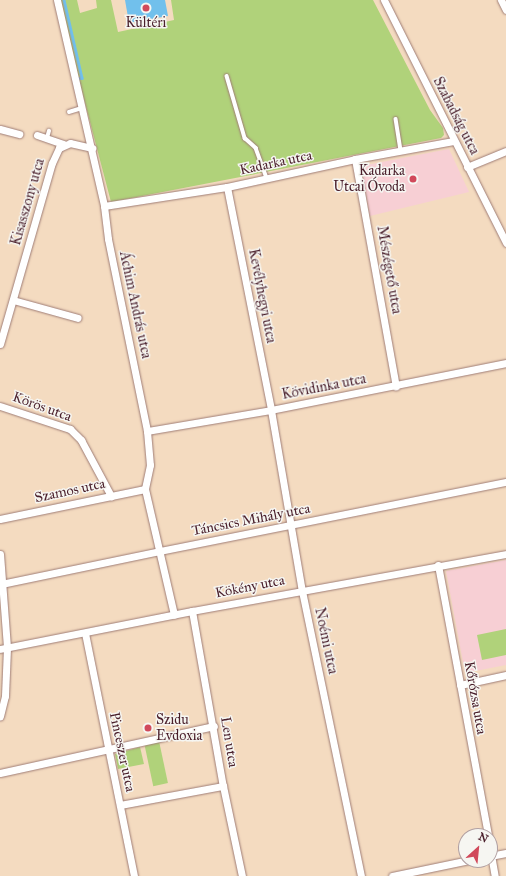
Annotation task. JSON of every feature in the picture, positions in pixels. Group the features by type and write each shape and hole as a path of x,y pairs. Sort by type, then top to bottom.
{"street":[{"name":"Áchim András utca","path":"57,0 92,148 104,206 108,239 147,431 150,466 145,489 174,615"},
{"name":"Szabadság utca","path":"384,0 453,141 506,243"},
{"path":"501,0 506,10"},
{"path":"0,129 19,134"},
{"path":"37,135 48,135 63,144 70,143 92,148"},
{"name":"Kadarka utca","path":"104,206 227,186 355,159 453,141"},
{"name":"Kisasszony utca","path":"0,344 52,163 59,148 63,144"},
{"path":"467,167 506,151"},
{"name":"Mészégető utca","path":"355,159 396,386"},
{"name":"Kevélyhegyi utca","path":"227,186 271,410"},
{"path":"13,300 78,318"},
{"name":"Kövidinka utca","path":"147,431 271,410 506,363"},
{"name":"Körös utca","path":"0,406 70,429 81,440 111,496"},
{"name":"Noémi utca","path":"271,410 292,525 302,591 361,876"},
{"name":"Táncsics Mihály utca","path":"1,584 506,482"},
{"name":"Szamos utca","path":"0,519 145,489"},
{"path":"0,554 5,696 0,716"},
{"name":"Kökény utca","path":"3,649 192,611 438,565 506,554"},
{"name":"Kőrózsa utca","path":"438,565 487,828"},
{"name":"Len utca","path":"192,611 214,726 223,786 242,876"},
{"name":"Pinceszer utca","path":"85,633 106,750 120,805 134,876"},
{"path":"460,684 506,675"},
{"path":"0,773 214,726"},
{"path":"120,805 223,786"},
{"path":"392,876 458,862"}],"lane":[{"path":"227,76 245,138 256,148 267,178"},
{"path":"69,112 82,108"},
{"path":"396,119 401,151"}],"shaded area":[{"name":"Kadarka Utcai Óvoda","path":"449,149 469,192 370,216 361,166"},
{"path":"506,560 506,665 465,673 446,571"}],"green space":[{"path":"58,0 77,0 80,13 97,8 96,0 111,0 118,32 174,20 171,0 373,0 430,110 443,128 444,135 441,138 111,202"},
{"path":"506,629 506,655 482,660 477,635"},
{"path":"159,741 168,783 153,786 144,744"},
{"path":"140,747 144,764 118,769 115,754"}],"water":[{"name":"Kültéri","path":"125,0 165,0 168,16 129,23"}],"waterway":[{"path":"64,0 82,78 77,79"}],"place":[{"name":"Kültéri","path":"146,8"},
{"name":"Kadarka Utcai Óvoda","path":"413,179"},
{"name":"Szidu Evdoxia","path":"148,728"}]}
